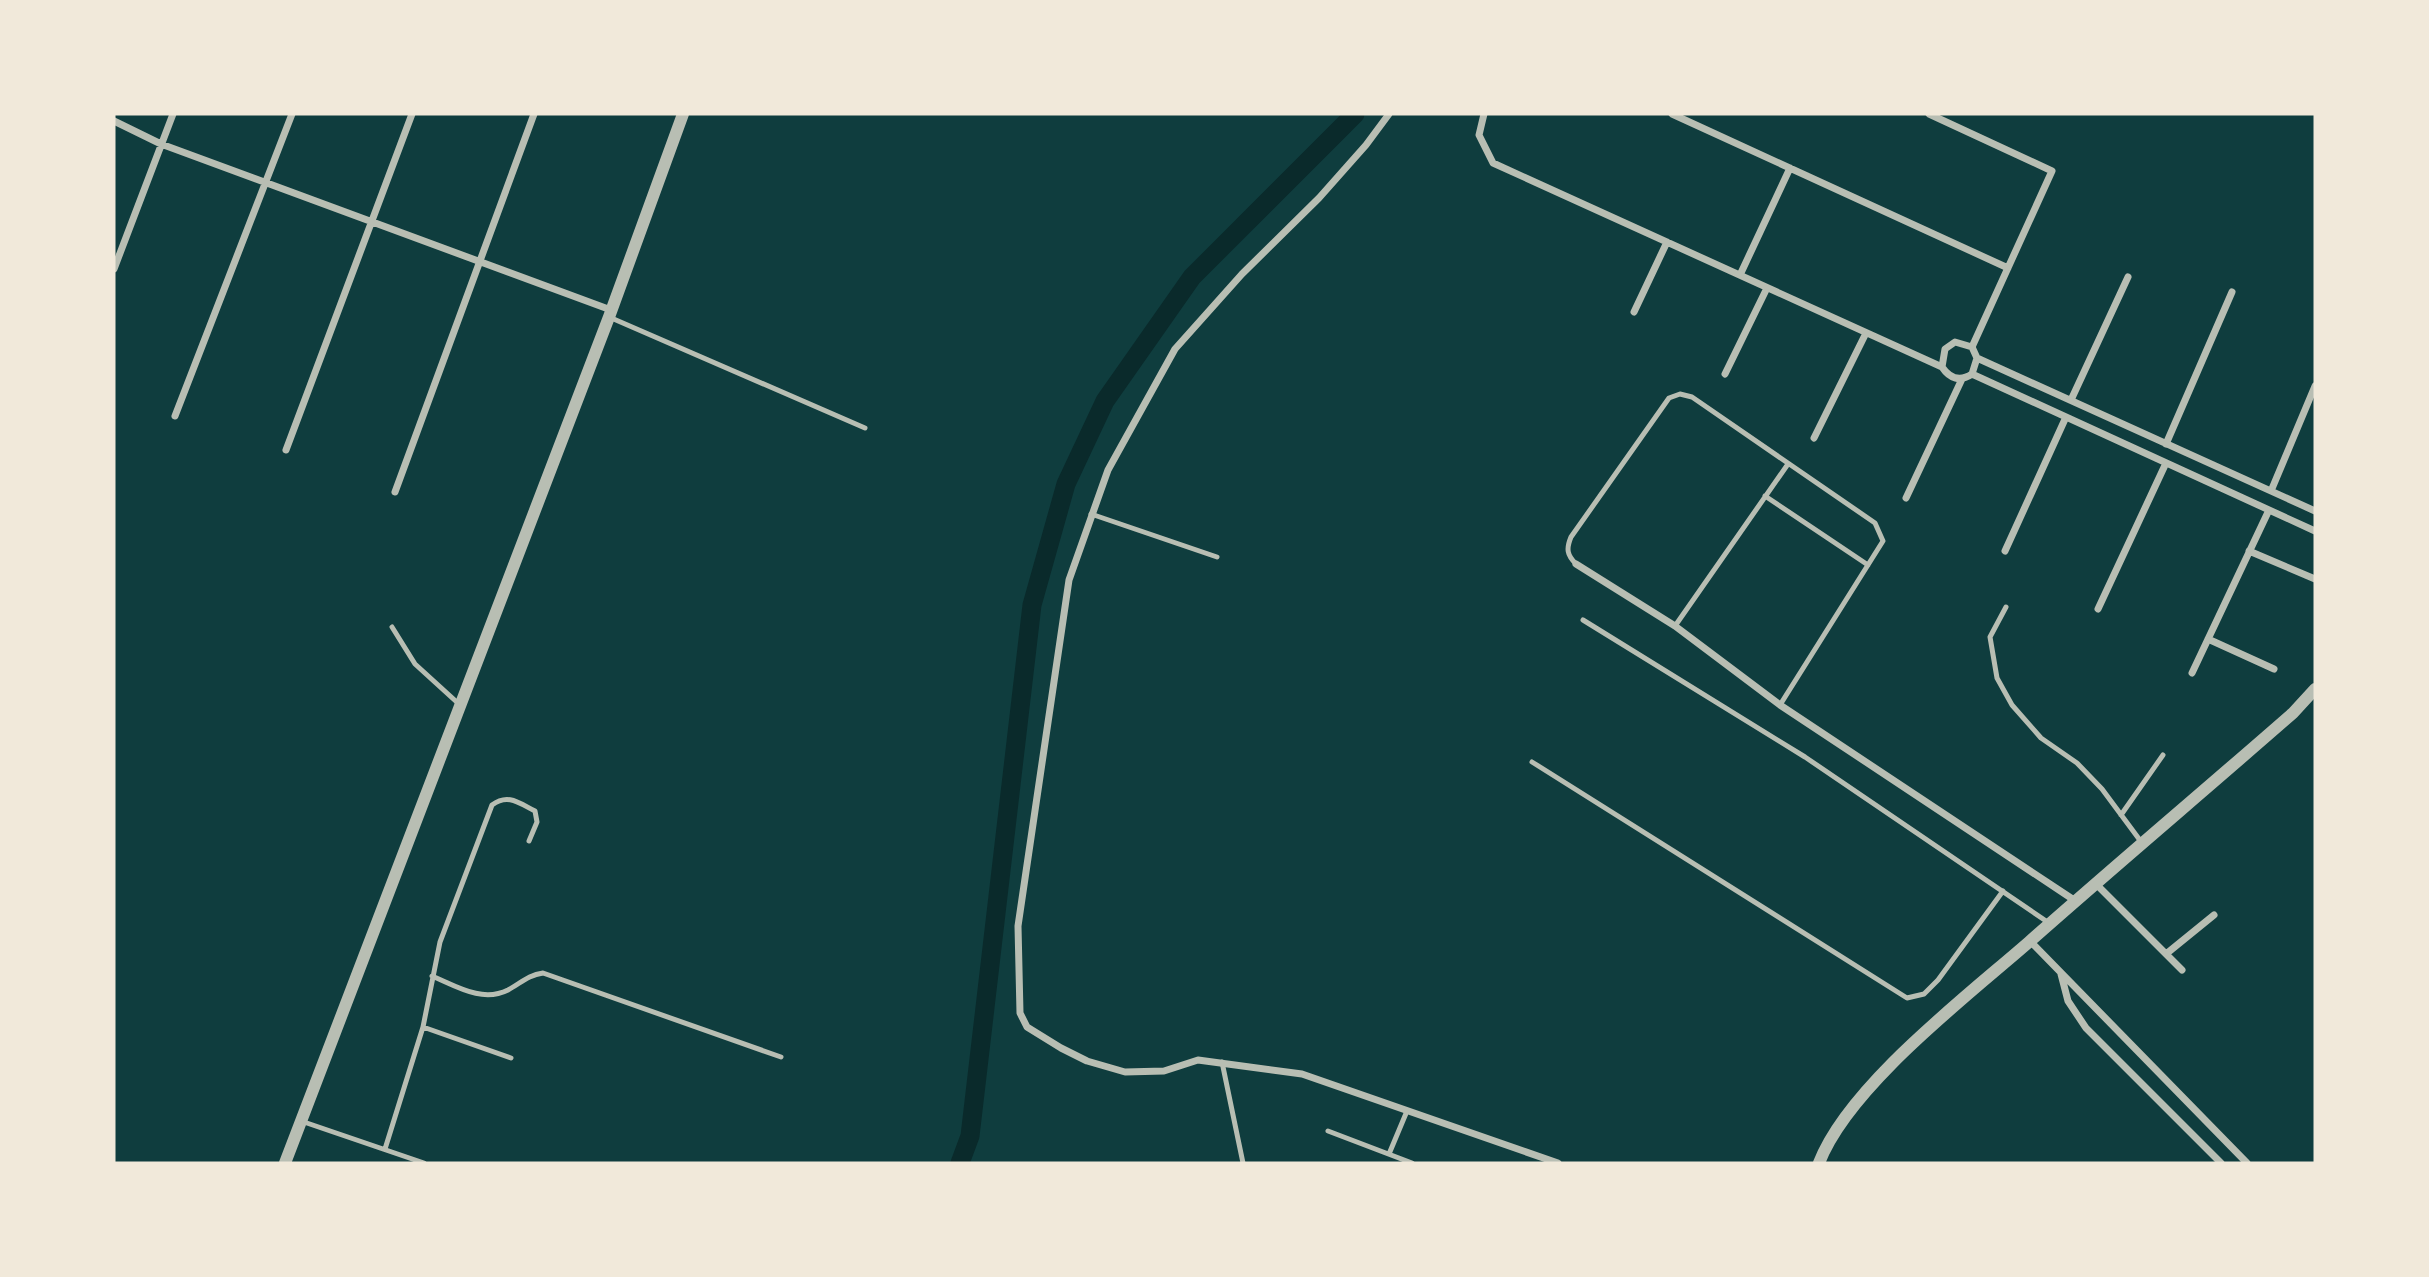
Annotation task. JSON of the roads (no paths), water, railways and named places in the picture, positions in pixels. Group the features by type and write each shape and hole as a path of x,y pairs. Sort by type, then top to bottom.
{"street":[{"path":"114,269 173,114"},
{"path":"175,416 292,114"},
{"path":"286,450 412,114"},
{"path":"395,492 534,114"},
{"path":"285,1163 610,314 683,114"},
{"path":"1388,114 1366,145 1319,198 1242,274 1175,349 1108,470 1069,580 1018,926 1020,1013 1027,1027 1061,1048 1087,1061 1125,1072 1164,1071 1198,1060 1302,1074 1558,1163"},
{"path":"1483,114 1479,135 1493,163 1942,367 1950,377 1962,379 1972,374 1978,358"},
{"path":"1672,114 2008,268"},
{"path":"1929,114 2052,171 1972,347"},
{"path":"114,121 162,144 480,262 610,314"},
{"path":"1740,275 1790,168"},
{"path":"1634,312 1667,242"},
{"path":"2071,400 2128,277"},
{"path":"1725,374 1767,288"},
{"path":"2166,444 2232,292"},
{"path":"1814,438 1866,332"},
{"path":"1942,367 1942,355 1949,345 1962,342 1972,347 1978,358 2315,511"},
{"path":"1972,374 2315,531"},
{"path":"1906,498 1962,379"},
{"path":"2271,491 2315,386"},
{"path":"2005,551 2066,417"},
{"path":"2098,609 2166,463"},
{"path":"2192,673 2269,510"},
{"path":"2249,551 2315,579"},
{"path":"1576,565 1675,625 1780,705 2074,900"},
{"path":"2208,639 2274,669"},
{"path":"1819,1163 1840,1124 1866,1093 1971,991 2292,713 2315,690"},
{"path":"2095,883 2182,970"},
{"path":"2166,954 2214,915"},
{"path":"2030,941 2247,1163"},
{"path":"2060,973 2068,1001 2086,1028 2221,1163"}],"lane":[{"path":"610,314 865,428"},
{"path":"1576,565 1569,557 1567,548 1571,537 1669,398 1680,394 1692,397 1875,523 1882,532 1883,541 1780,705"},
{"path":"1675,625 1788,464"},
{"path":"1765,496 1868,565"},
{"path":"1091,514 1216,557"},
{"path":"2006,607 1990,636 1997,678 2012,705 2041,738 2077,763 2142,844"},
{"path":"1583,620 1805,757 2049,923"},
{"path":"392,627 415,664 460,705"},
{"path":"2121,815 2163,755"},
{"path":"1532,762 1907,998 1924,994 1938,980 2004,891"},
{"path":"385,1149 423,1027 440,943 492,805 499,799 510,798 535,811 537,822 530,841"},
{"path":"432,976 474,993 489,996 508,990 530,975 543,973 781,1057"},
{"path":"423,1027 511,1058"},
{"path":"1222,1062 1243,1163"},
{"path":"1389,1154 1407,1111"},
{"path":"301,1121 424,1163"},
{"path":"1328,1131 1412,1163"}],"waterway":[{"path":"960,1163 970,1136 1032,605 1066,484 1105,401 1192,277 1355,114"}]}
